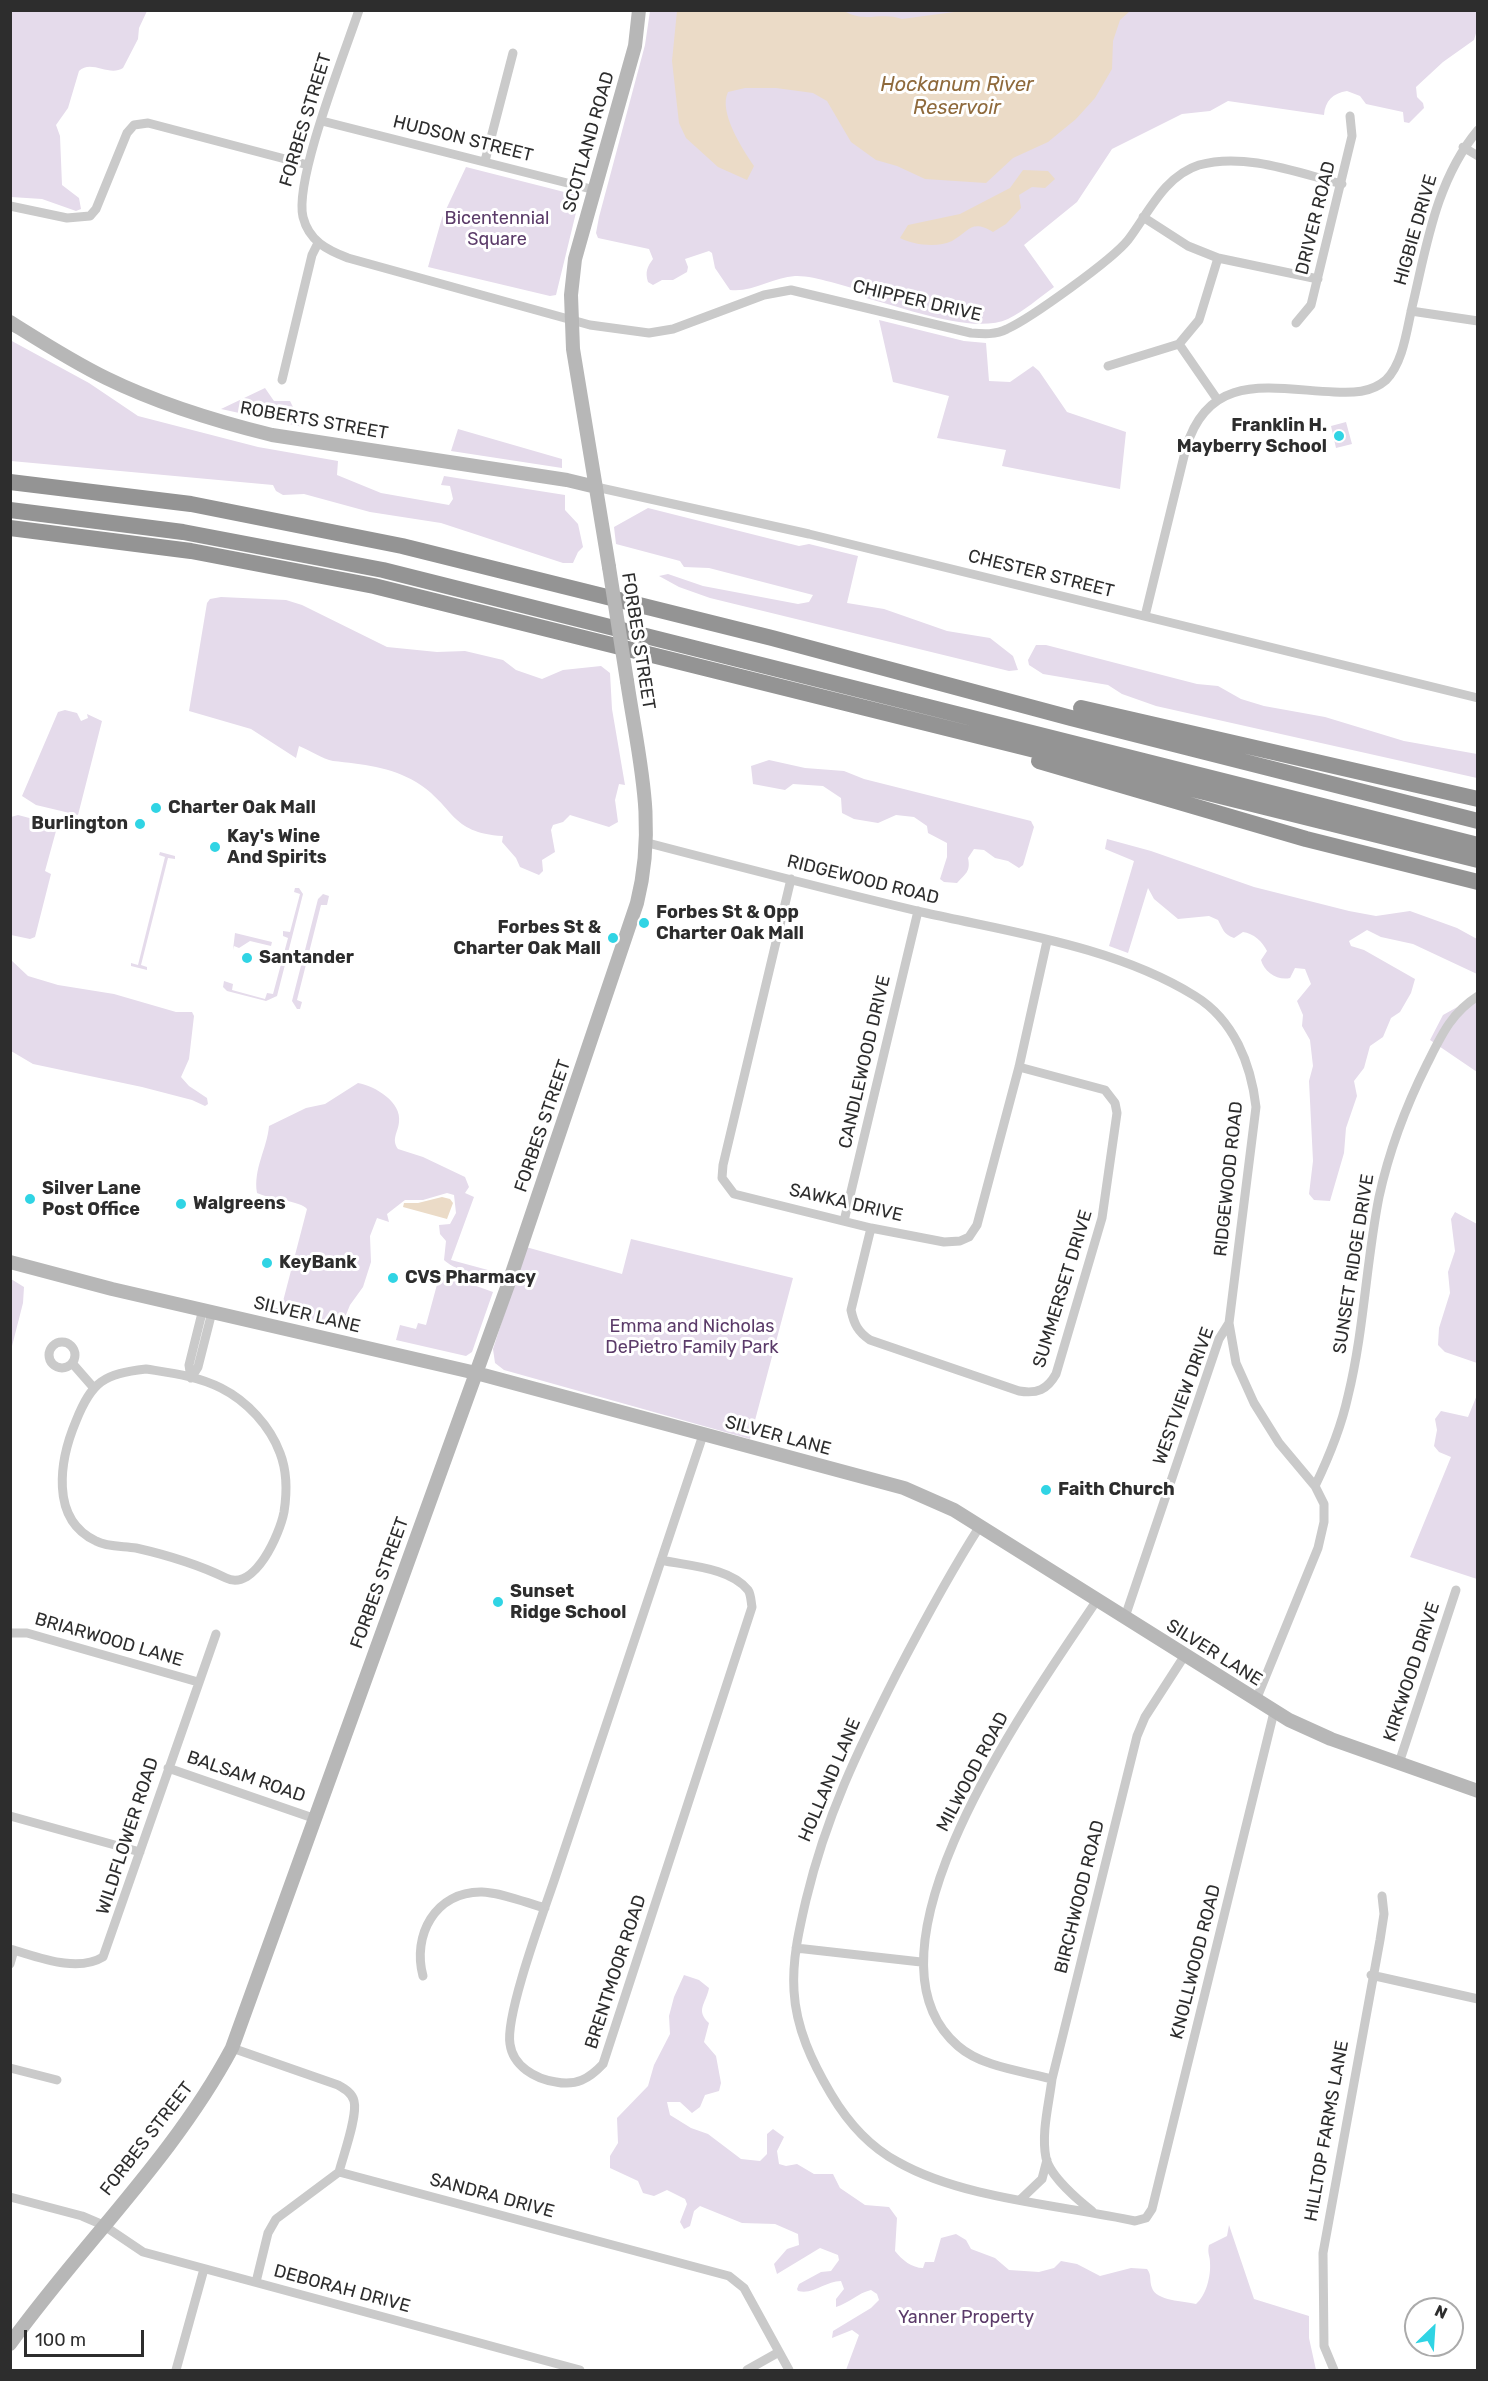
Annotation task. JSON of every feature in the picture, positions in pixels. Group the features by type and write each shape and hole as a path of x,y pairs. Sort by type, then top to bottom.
{"highway":[{"path":"10,482 177,502 363,537 763,636 1478,821"},
{"path":"10,501 213,528 394,564 1478,834"},
{"path":"10,510 193,533 383,570 1478,845"},
{"path":"10,528 154,545 308,572 978,734 1478,860"},
{"path":"1020,704 1042,702 1066,705 1478,800"},
{"path":"1042,710 1126,740 1300,786 1335,798"},
{"path":"978,734 1039,761 1306,839 1478,882"}],"main road":[{"name":"SCOTLAND ROAD","path":"571,319 575,259 635,46 639,10"},
{"name":"FORBES STREET","path":"10,2344 48,2292 190,2118 212,2085 232,2048 313,1818 476,1373 627,936 641,888 648,843 646,806 573,349 571,319"},
{"name":"ROBERTS STREET","path":"10,322 105,378 188,412 231,425 272,435 567,480 596,487"},
{"name":"SILVER LANE","path":"10,1262 476,1373 904,1488 939,1502 980,1526 1274,1712 1308,1730 1478,1791"}],"street":[{"name":"FORBES STREET","path":"318,243 303,217 301,201 308,165 359,10"},
{"path":"485,161 513,53"},
{"name":"DRIVER ROAD","path":"1296,323 1311,305 1318,279 1352,136 1350,116"},
{"name":"HUDSON STREET","path":"322,121 595,190"},
{"path":"10,206 67,218 90,216 96,209 127,133 134,125 148,123 308,165"},
{"name":"HIGBIE DRIVE","path":"1217,399 1235,392 1257,388 1346,392 1372,388 1386,380 1394,368 1438,202 1463,147 1478,130"},
{"path":"1463,147 1478,156"},
{"name":"CHIPPER DRIVE","path":"571,319 590,325 649,333 673,329 764,295 790,290 971,333 987,334 1005,330 1024,319 1110,256 1127,241 1158,195 1197,165 1249,162 1342,184"},
{"path":"1143,217 1188,246 1218,258 1318,279"},
{"path":"282,381 312,255 318,243 329,251 348,258 571,319"},
{"path":"1108,366 1179,344 1199,320 1218,258"},
{"path":"1410,311 1478,321"},
{"path":"1145,616 1192,430 1202,413 1217,399 1179,344"},
{"name":"CHESTER STREET","path":"596,487 809,534 1478,698"},
{"name":"RIDGEWOOD ROAD","path":"648,843 1047,941 1120,962 1196,997 1226,1024 1242,1050 1252,1076 1256,1107 1229,1323 1236,1363 1254,1402 1279,1443 1316,1486 1324,1504 1324,1522 1318,1548 1256,1700"},
{"name":"SAWKA DRIVE","path":"791,879 723,1165 722,1178 734,1194 871,1228 944,1242 960,1241 969,1237 977,1225 1019,1066 1047,941"},
{"name":"CANDLEWOOD DRIVE","path":"844,1221 918,911"},
{"name":"SUNSET RIDGE DRIVE","path":"1316,1486 1334,1443 1348,1395 1379,1197 1392,1150 1409,1101 1448,1022 1462,1006 1478,996"},
{"name":"SUMMERSET DRIVE","path":"871,1228 851,1310 853,1322 860,1333 870,1340 1019,1391 1030,1393 1042,1390 1051,1384 1056,1374 1102,1218 1117,1113 1115,1103 1105,1090 1019,1066"},
{"path":"191,1378 198,1367 208,1311"},
{"name":"WESTVIEW DRIVE","path":"1125,1617 1219,1339 1229,1323"},
{"path":"72,1363 93,1387"},
{"path":"146,1369 191,1378 221,1388 248,1408 271,1433 281,1454 286,1492 280,1529 251,1575 241,1581 230,1580 196,1565 156,1553 96,1542 75,1526 66,1511 61,1489 63,1465 70,1436 93,1387 103,1380 146,1369"},
{"name":"BRENTMOOR ROAD","path":"660,1560 726,1574 740,1581 750,1592 752,1607 614,2038 603,2064 590,2077 571,2084 534,2075 519,2064 510,2046 510,2025 545,1908 660,1560 703,1435"},
{"name":"HOLLAND LANE","path":"980,1526 949,1574 838,1793 818,1850 795,1948 794,1991 801,2031 817,2070 840,2108 866,2139 895,2161 931,2179 969,2190 1092,2212"},
{"name":"KIRKWOOD DRIVE","path":"1399,1763 1456,1590"},
{"name":"MILWOOD ROAD","path":"1052,2079 981,2060 958,2047 938,2025 927,1999 921,1962 938,1883 963,1817 1016,1724 1097,1600"},
{"name":"BRIARWOOD LANE","path":"10,1633 27,1633 198,1682"},
{"name":"WILDFLOWER ROAD","path":"12,1949 79,1966 92,1964 103,1957 216,1634"},
{"name":"BIRCHWOOD ROAD","path":"1021,2199 1042,2180 1047,2160 1045,2130 1052,2079 1137,1736 1145,1717 1185,1656"},
{"name":"KNOLLWOOD ROAD","path":"1092,2212 1135,2221 1146,2218 1152,2209 1274,1712"},
{"name":"BALSAM ROAD","path":"168,1768 313,1818"},
{"path":"10,1816 140,1852"},
{"path":"423,1976 419,1961 420,1942 427,1923 440,1906 457,1896 478,1892 498,1894 545,1908"},
{"name":"HILLTOP FARMS LANE","path":"1334,2370 1324,2346 1323,2253 1371,1975 1384,1914 1382,1896"},
{"path":"795,1948 921,1962"},
{"path":"10,1964 12,1949"},
{"path":"1371,1975 1478,2000"},
{"path":"232,2048 338,2085 348,2091 354,2101 354,2113 339,2172 276,2219 268,2233 256,2282"},
{"path":"10,2068 57,2080"},
{"path":"1047,2160 1061,2182 1092,2212"},
{"name":"SANDRA DRIVE","path":"339,2172 729,2276 744,2288 789,2370"},
{"name":"DEBORAH DRIVE","path":"10,2197 82,2216 103,2225 143,2252 580,2370"},
{"path":"176,2370 204,2269"},
{"path":"747,2370 779,2352"}],"green space":[{"path":"10,11 147,11 139,28 138,39 123,68 112,71 89,67 79,71 68,108 56,125 60,136 62,185 79,198 81,209 76,211 42,199 11,197"},
{"path":"650,11 1477,11 1477,30 1474,40 1443,62 1416,87 1417,97 1423,103 1424,108 1409,123 1404,122 1403,112 1366,104 1360,96 1347,91 1331,98 1324,115 1228,101 1210,111 1182,114 1112,149 1077,202 1024,245 1054,287 1008,319 976,324 918,313 866,298 864,291 803,276 787,277 746,289 730,290 715,268 712,253 709,251 685,259 687,272 673,280 662,280 653,285 648,282 647,275 648,267 653,259 649,249 598,238 596,233 599,217 645,45"},
{"name":"Bicentennial Square","path":"466,167 580,196 556,295 550,296 428,267 442,218"},
{"path":"879,320 964,341 986,343 989,381 1010,382 1033,366 1039,371 1067,412 1126,432 1120,489 1002,466 1006,450 937,438 949,396 893,382"},
{"path":"10,340 89,383 138,416 258,447 338,461 337,475 381,493 449,505 453,499 450,486 441,485 444,476 565,495 565,510 578,524 583,547 573,563 563,563 441,523 370,512 304,494 283,495 276,491 273,485 11,461"},
{"path":"265,388 274,401 290,401 303,427 221,409"},
{"path":"1346,422 1352,444 1336,448 1331,426"},
{"path":"458,429 562,459 562,468 451,451"},
{"path":"648,508 799,546 809,544 858,556 847,603 884,609 947,631 990,638 1013,656 1018,670 1009,671 710,598 679,587 659,576 668,574 703,586 798,604 809,602 813,595 709,568 684,567 680,561 616,544 614,527"},
{"path":"221,597 286,600 302,605 387,647 437,652 465,651 503,660 516,670 542,679 563,670 601,666 610,673 612,709 625,785 619,784 615,800 618,822 609,827 570,815 563,822 553,825 551,830 555,852 542,860 543,871 539,875 520,867 516,858 502,842 503,836 485,834 462,824 429,791 406,777 376,767 329,760 299,746 296,758 251,729 189,711 207,603 210,599"},
{"path":"1036,645 1046,645 1197,684 1218,686 1241,699 1264,706 1325,717 1404,741 1477,754 1477,778 1156,706 1122,694 1108,685 1043,674 1029,665 1028,660"},
{"path":"65,710 77,713 81,721 88,718 87,714 102,721 78,815 36,805 22,796 58,712"},
{"path":"769,760 805,768 844,771 864,779 1031,821 1034,827 1023,865 1019,868 1008,861 995,858 984,850 974,849 968,858 969,867 965,875 957,883 944,882 940,879 947,857 947,843 928,833 927,826 914,817 896,815 878,823 854,819 842,813 841,798 823,786 793,784 785,790 753,784 751,766"},
{"path":"18,815 60,826 63,830 56,831 45,871 51,874 35,937 30,939 11,935 11,817"},
{"path":"1107,839 1151,851 1254,887 1349,911 1376,916 1410,911 1457,928 1477,939 1477,974 1413,944 1381,937 1367,930 1349,941 1351,946 1364,950 1415,979 1411,993 1400,1012 1391,1018 1383,1037 1370,1046 1364,1068 1354,1081 1357,1096 1346,1128 1344,1153 1330,1201 1314,1200 1309,1194 1313,1161 1309,1081 1313,1066 1310,1040 1302,1026 1303,1015 1297,1001 1311,984 1305,969 1295,968 1290,978 1285,979 1272,975 1261,960 1267,951 1254,936 1243,932 1234,938 1224,931 1218,920 1209,916 1178,919 1154,899 1148,888 1128,953 1109,946 1134,861 1105,849"},
{"path":"160,852 175,856 175,859 168,858 141,965 147,967 147,970 131,966 131,963 138,965 165,857 159,855"},
{"path":"295,888 299,888 303,894 277,996 266,1001 227,991 223,987 224,981 233,984 232,990 265,999 267,993 273,994 288,938 283,936 283,931 290,932 300,894 294,892"},
{"path":"323,894 329,896 327,905 321,905 297,1000 302,1002 300,1009 297,1009 292,1001 318,899"},
{"path":"235,933 272,942 271,946 250,941 239,948 234,946 233,950"},
{"path":"10,959 28,976 58,985 114,994 176,1012 192,1012 194,1016 189,1059 181,1077 189,1086 207,1098 208,1104 205,1106 192,1100 142,1087 33,1064 11,1051"},
{"path":"1477,996 1477,1072 1430,1040 1443,1015"},
{"path":"358,1083 379,1091 396,1108 399,1122 395,1142 398,1149 423,1157 465,1177 469,1187 465,1193 474,1197 451,1260 499,1273 498,1278 485,1278 470,1274 444,1260 446,1241 440,1234 439,1225 450,1224 456,1213 454,1195 447,1193 423,1200 405,1200 387,1214 389,1222 377,1218 370,1236 371,1262 363,1287 350,1305 341,1327 252,1306 254,1303 281,1309 307,1209 298,1204 257,1193 257,1176 269,1126 306,1108 325,1104"},
{"path":"1455,1212 1477,1224 1477,1363 1445,1352 1438,1345 1439,1328 1450,1293 1448,1272 1455,1251 1451,1219"},
{"name":"Emma and Nicholas DePietro Family Park","path":"631,1239 793,1278 750,1439 504,1370 495,1363 493,1349 526,1247 622,1274"},
{"path":"437,1272 493,1292 472,1352 466,1356 396,1340 400,1325 416,1329 418,1323 426,1325 438,1281 431,1278 433,1273"},
{"path":"11,1279 24,1287 23,1303 11,1350"},
{"path":"1477,1395 1477,1579 1410,1557 1451,1457 1439,1452 1434,1446 1437,1430 1435,1419 1441,1411 1468,1417"},
{"name":"Yanner Property","path":"684,1975 699,1980 709,1988 702,2010 709,2023 704,2042 716,2056 721,2083 719,2091 705,2095 700,2107 692,2113 680,2102 667,2102 670,2115 691,2128 708,2134 741,2159 760,2161 767,2154 767,2134 773,2129 784,2137 777,2151 779,2164 786,2166 797,2164 814,2174 833,2174 840,2188 865,2205 889,2207 897,2218 895,2251 907,2263 919,2268 923,2268 925,2262 934,2262 941,2238 956,2234 966,2240 971,2249 995,2258 1009,2270 1039,2272 1054,2268 1061,2261 1077,2264 1100,2276 1131,2268 1147,2269 1152,2288 1159,2296 1196,2304 1203,2296 1209,2280 1209,2245 1227,2236 1229,2225 1254,2299 1309,2316 1309,2338 1316,2370 846,2370 859,2335 852,2330 832,2338 833,2331 871,2308 879,2300 877,2294 871,2290 866,2291 836,2307 836,2299 844,2289 841,2281 804,2292 797,2289 799,2284 821,2272 831,2271 839,2260 838,2255 820,2248 777,2274 774,2264 787,2249 799,2245 798,2234 775,2224 742,2223 700,2206 694,2211 690,2226 684,2229 680,2222 687,2204 685,2199 667,2190 654,2196 643,2193 638,2181 610,2168 610,2156 618,2143 617,2118 648,2086 654,2065 670,2034 669,2016 674,1997"}],"water":[{"name":"Hockanum River Reservoir","path":"843,10 858,16 887,16 902,19 969,10 1130,11 1120,20 1113,41 1112,69 1095,98 1076,119 1048,142 1013,158 986,183 925,179 897,166 876,160 851,142 827,101 813,93 776,88 745,88 728,92 726,110 729,120 738,141 754,166 747,180 718,167 686,138 679,123 672,61 677,11"},
{"path":"1023,170 1048,171 1055,179 1045,188 1032,187 1019,195 1021,208 1006,224 993,232 975,226 952,241 933,245 918,244 900,238 908,225 960,214 1010,188"},
{"path":"442,1197 450,1199 453,1203 447,1219 403,1207 404,1203 418,1203"}],"place":[{"name":"Franklin H. Mayberry School","path":"1339,436"},
{"name":"Charter Oak Mall","path":"156,808"},
{"name":"Burlington","path":"140,824"},
{"name":"Kay's Wine And Spirits","path":"215,847"},
{"name":"Forbes St & Opp Charter Oak Mall","path":"644,923"},
{"name":"Forbes St & Charter Oak Mall","path":"613,938"},
{"name":"Santander","path":"247,958"},
{"name":"Silver Lane Post Office","path":"30,1199"},
{"name":"Walgreens","path":"181,1204"},
{"name":"KeyBank","path":"267,1263"},
{"name":"CVS Pharmacy","path":"393,1278"},
{"name":"Faith Church","path":"1046,1490"},
{"name":"Sunset Ridge School","path":"498,1602"}]}
